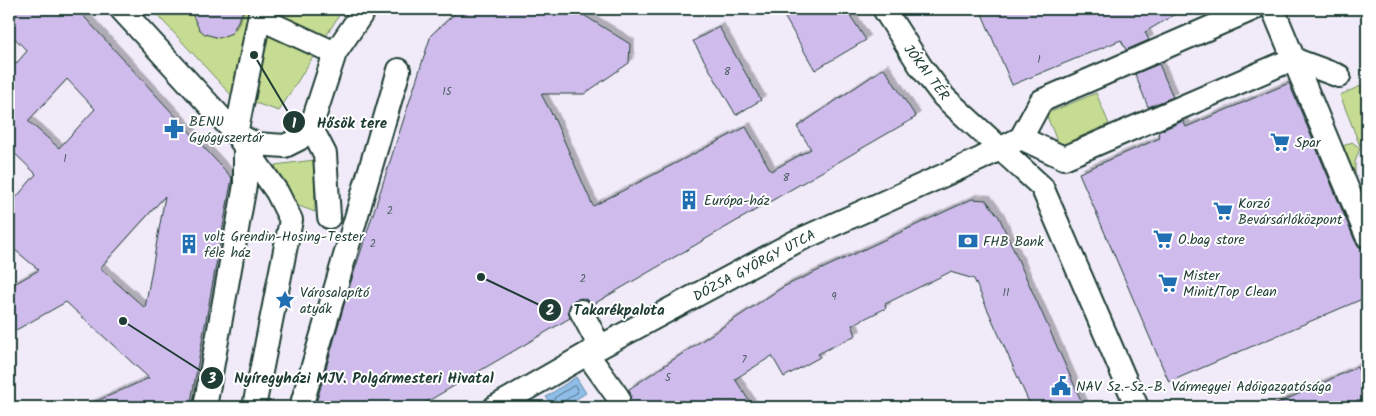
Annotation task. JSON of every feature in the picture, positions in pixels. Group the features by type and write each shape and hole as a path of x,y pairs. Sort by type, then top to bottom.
{"street":[{"path":"121,9 240,140 277,192 291,220 254,407"},
{"path":"240,140 256,144 286,146 299,139 311,127 335,53 365,9"},
{"name":"JÓKAI TÉR","path":"884,9 921,67 944,97 1042,187 1137,407"},
{"path":"1253,9 1041,101 1021,138 1064,158 1293,59 1339,76"},
{"path":"1273,9 1367,236"},
{"path":"205,407 245,185 240,140 260,13 335,53"},
{"path":"301,407 399,70"},
{"path":"311,127 325,154 329,217"},
{"name":"DÓZSA GYÖRGY UTCA","path":"495,407 594,351 796,242 1021,138"},
{"path":"581,311 594,351 618,397"}],"green space":[{"path":"152,9 343,9 279,111 231,95"},
{"path":"1363,85 1367,88 1367,129 1360,146 1340,95"},
{"path":"1096,93 1109,124 1059,146 1046,114"},
{"path":"1352,142 1360,148 1355,162 1355,187 1339,148"},
{"path":"314,160 315,212 288,202 275,165"}],"water":[{"path":"576,377 586,393 564,407 553,407 546,397"}],"building":[{"path":"9,9 77,9 232,178 190,407 84,407 149,378 66,302 9,334 9,287 39,270 9,245 9,206 36,174 9,148 9,72 27,51 9,32","holes":["67,79 95,109 59,148 28,121","165,196 145,308 100,268"]},
{"path":"190,9 244,9 232,33 219,38 205,34 199,29"},
{"path":"460,9 574,9 630,44 629,63 584,94 541,94 554,118 593,206 746,127 771,171 811,149 797,127 884,68 916,117 592,305 582,298 574,300 568,310 570,318 418,407 315,407 348,291 431,35"},
{"path":"780,9 846,9 866,40 815,70"},
{"path":"980,9 1184,9 1145,32 1149,40 1126,50 1121,40 1012,85"},
{"path":"719,27 761,100 736,115 693,41"},
{"path":"1159,64 1173,97 1148,107 1135,74"},
{"name":"Korzó Bevársárlóközpont","path":"1289,83 1355,241 1359,247 1367,249 1367,297 1169,382 1079,173 1160,138 1158,132 1183,121 1186,127"},
{"path":"972,199 986,200 999,217 1084,407 1031,407 974,279 950,272 885,304 886,308 852,325 856,335 818,354 820,357 784,377 772,356 735,379 753,407 626,407 631,396 629,389 783,287"},
{"path":"1357,367 1367,389 1367,407 1270,407"}],"place":[{"name":"Hősök tere","path":"254,55"},
{"name":"BENU Gyógyszertár","path":"174,129"},
{"name":"Spar","path":"1280,142"},
{"name":"Európa-ház","path":"689,200"},
{"name":"Korzó Bevársárlóközpont","path":"1223,211"},
{"name":"O.bag store","path":"1163,239"},
{"name":"FHB Bank","path":"968,241"},
{"name":"volt Grendin-Hosing-Tester féle ház","path":"189,244"},
{"name":"Takarékpalota","path":"481,277"},
{"name":"Mister Minit/Top Clean","path":"1168,283"},
{"name":"Városalapító atyák","path":"285,300"},
{"name":"Nyíregyházi MJV. Polgármesteri Hivatal","path":"123,321"},
{"name":"NAV Sz.-Sz.-B. Vármegyei Adóigazgatósága","path":"1061,386"}]}
